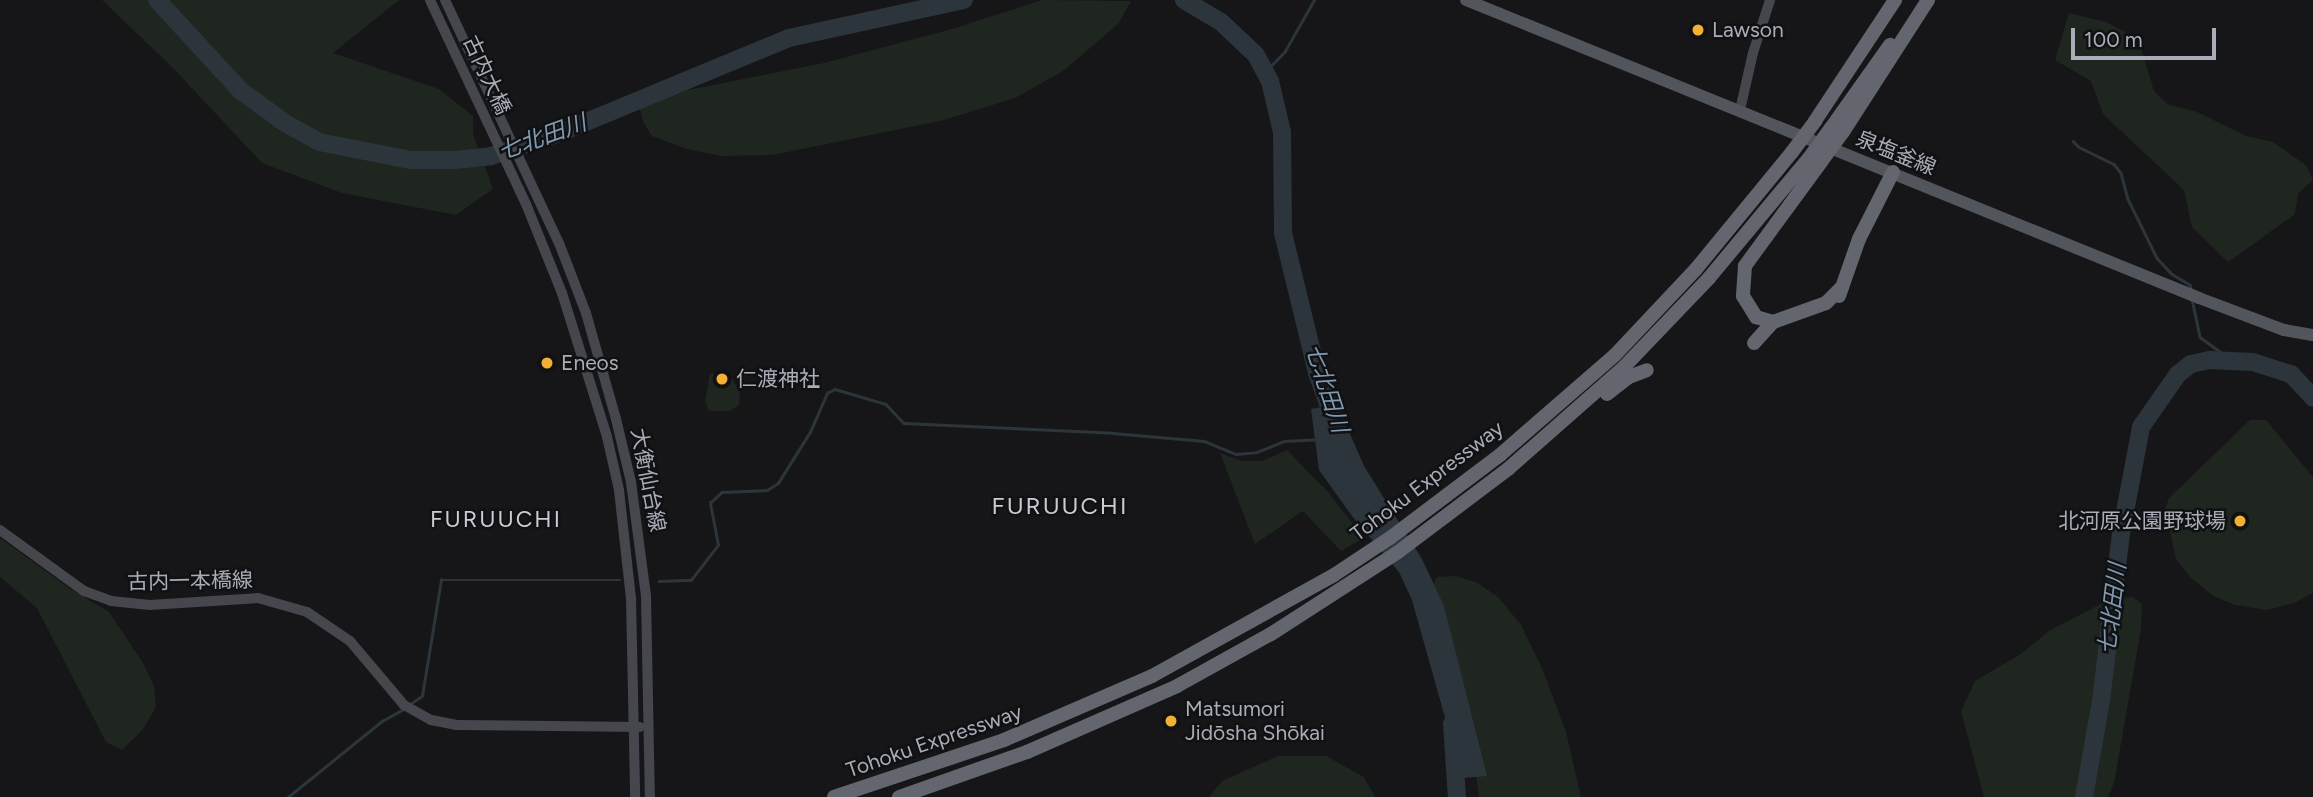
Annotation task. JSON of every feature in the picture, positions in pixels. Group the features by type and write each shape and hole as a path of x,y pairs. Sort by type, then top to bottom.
{"highway":[{"path":"1842,82 1884,0"},
{"name":"Tohoku Expressway","path":"834,797 970,753 1101,700 1194,654 1334,575 1459,487 1546,418 1615,355 1696,270 1815,121 1895,0"},
{"name":"Tohoku Expressway","path":"899,797 1027,752 1129,708 1271,634 1340,590 1464,503 1589,399 1667,325 1815,160 1919,0"},
{"path":"1837,130 1928,0"},
{"path":"1772,327 1756,317 1744,302 1742,288 1745,266 1815,160"},
{"path":"1754,343 1772,327 1826,303 1842,287 1860,239 1893,172"},
{"path":"1508,468 1629,377 1647,370"}],"main road":[{"name":"古内大橋","path":"430,0 519,190"},
{"name":"古内大橋","path":"445,0 532,184"},
{"name":"泉塩釜線","path":"1466,0 2199,298 2284,330 2313,335"},
{"path":"1740,110 1753,53 1770,0"},
{"name":"大衡仙台線","path":"532,184 586,313 631,482 646,596 650,797"},
{"name":"大衡仙台線","path":"519,190 562,293 579,342 619,490 631,598 635,797"},
{"path":"526,204 539,199"},
{"name":"古内一本橋線","path":"0,530 84,591 111,601 162,605 258,598 307,612 350,641 408,708 431,720 456,725 649,726"}],"shaded area":[{"path":"102,0 399,0 333,53 439,89 473,116 473,134 493,189 456,215 342,193 262,163 172,67"},
{"path":"1042,0 1131,1 1118,24 1063,71 1015,98 944,120 773,155 721,156 687,149 652,136 644,124 640,101 824,63 952,29"},
{"path":"2069,13 2106,22 2125,32 2141,48 2154,91 2167,104 2197,112 2246,136 2273,142 2307,166 2313,180 2298,194 2295,214 2228,262 2192,227 2184,190 2103,114 2091,81 2055,60"},
{"path":"728,372 740,393 739,405 730,411 709,411 705,401 710,374"},
{"path":"1337,404 1364,466 1422,559 1444,606 1487,776 1462,778 1412,600 1399,572 1352,516 1319,470 1311,409"},
{"name":"北河原公園野球場","path":"2250,420 2266,420 2313,477 2313,593 2294,603 2267,610 2235,605 2213,596 2190,577 2176,559 2165,509 2169,498"},
{"path":"1287,450 1328,492 1364,538 1341,551 1303,511 1255,544 1220,453 1242,461 1262,461"},
{"path":"0,538 69,588 109,612 143,663 154,686 156,707 143,729 122,750 106,742 37,608 0,577"},
{"path":"1456,576 1478,583 1499,598 1521,625 1542,668 1566,732 1581,797 1479,797 1475,769 1430,591 1437,577"},
{"path":"2133,597 2142,604 2141,629 2114,783 2108,797 1984,797 1961,711 1975,681 2021,654 2049,631 2110,599"},
{"path":"1278,756 1326,756 1364,777 1375,797 1209,797 1222,781"}],"waterway":[{"name":"七北田川","path":"157,0 241,91 285,123 319,142 411,160 455,160 491,156 562,132 789,38 964,0"},
{"name":"七北田川","path":"1184,0 1221,22 1256,55 1270,81 1282,132 1283,233 1317,373 1337,428"},
{"path":"1265,72 1285,51 1314,0"},
{"path":"2073,141 2079,147 2114,164 2121,173 2128,199 2157,258 2172,274 2190,285 2191,289"},
{"path":"2192,299 2200,337 2230,359"},
{"name":"七北田川","path":"2084,797 2101,701 2121,533 2141,427 2178,374 2191,364 2210,360 2253,362 2291,374 2313,398"},
{"path":"659,581 691,580 718,545 710,503 722,492 767,490 778,483 810,432 827,393 835,389 886,404 904,423 1113,433 1204,441 1236,454 1257,452 1284,441 1318,439"},
{"path":"410,704 422,696 441,580 620,580"},
{"path":"288,797 382,721 405,708"},
{"name":"七北田川","path":"1452,724 1457,797"}],"place":[{"name":"Lawson","path":"1698,30"},
{"name":"Eneos","path":"547,363"},
{"name":"仁渡神社","path":"722,379"},
{"name":"北河原公園野球場","path":"2240,521"},
{"name":"Matsumori Jidōsha Shōkai","path":"1171,721"}],"district":[{"name":"FURUUCHI","path":"1060,506"},
{"name":"FURUUCHI","path":"496,519"}]}
